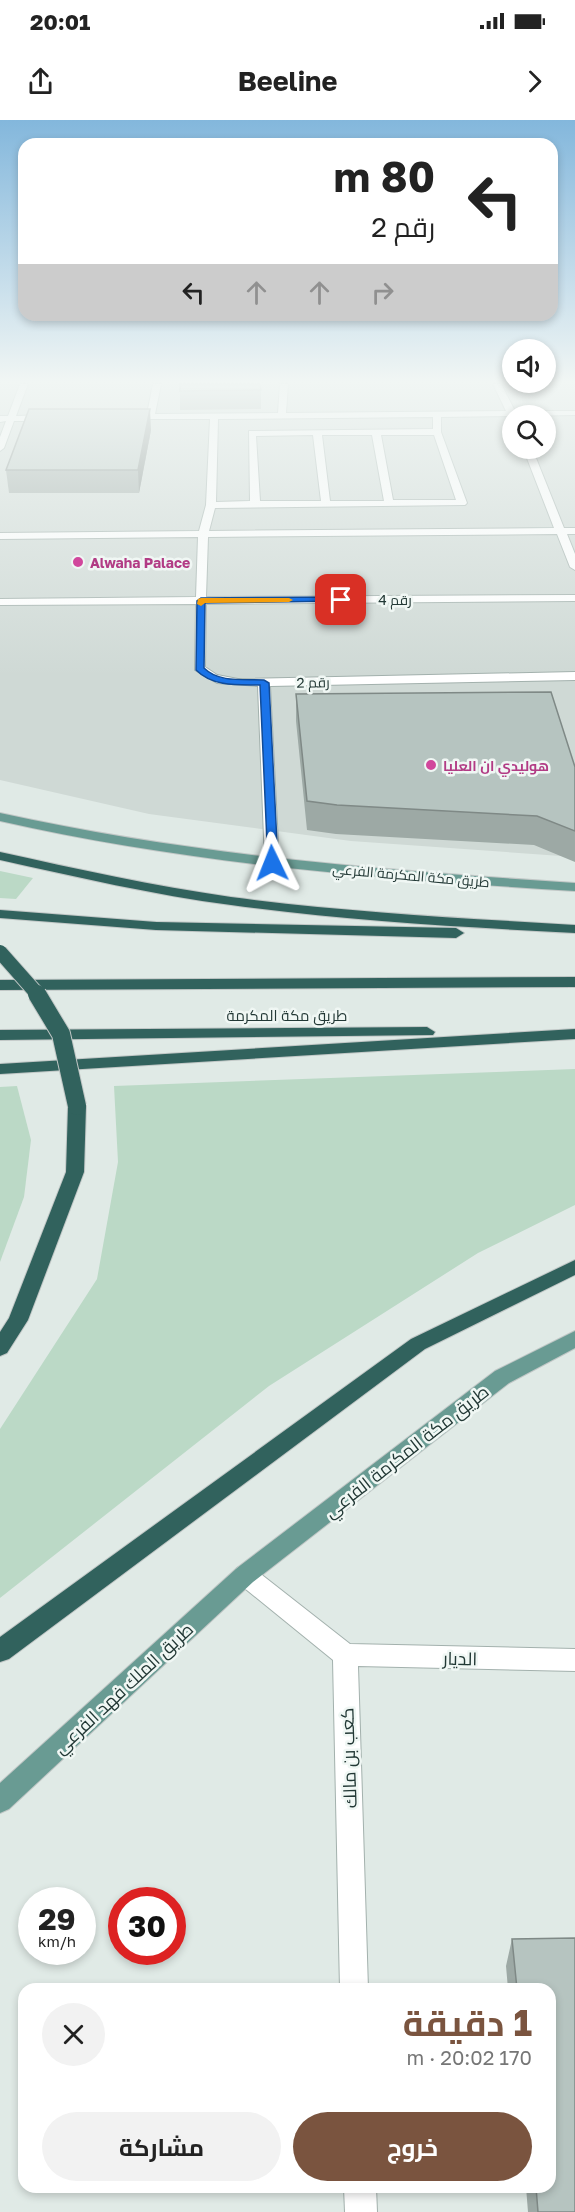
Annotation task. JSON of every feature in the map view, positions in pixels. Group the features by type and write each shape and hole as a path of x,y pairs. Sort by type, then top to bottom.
{"highway":[{"path":"0,856 231,901 389,917 575,929"},
{"path":"0,914 156,926 575,936"},
{"path":"0,952 12,962 41,999 60,1032 77,1106 75,1172 18,1320 0,1348"},
{"path":"0,985 575,982"},
{"path":"0,1069 575,1032"},
{"name":"طريق مكة المكرمة","path":"0,1035 575,1032"},
{"path":"0,1651 418,1344 575,1267"}],"main road":[{"name":"طريق مكة المكرمة الفرعي","path":"0,818 158,848 272,863 575,887"},
{"name":"طريق مكة المكرمة الفرعي","path":"245,1575 502,1377 575,1339"},
{"name":"طريق الملك فهد الفرعي","path":"0,1800 245,1575"}],"street":[{"name":"رقم 2","path":"212,482 211,505 203,534 201,601 200,668 207,676 225,682 264,683 575,676"},
{"path":"254,482 255,504"},
{"path":"323,482 326,504"},
{"path":"385,482 389,504"},
{"path":"211,505 462,504 454,482"},
{"path":"541,482 575,567"},
{"path":"0,536 575,531"},
{"name":"رقم 4","path":"0,602 575,598"},
{"path":"264,683 272,863"},
{"path":"245,1575 345,1656"},
{"name":"الديار","path":"345,1656 575,1660"},
{"name":"كعب بن مالك","path":"345,1656 354,1983"},
{"path":"360,2193 361,2212"}],"shaded area":[{"path":"0,482 575,482 575,857 351,841 149,814 0,780"}],"green space":[{"path":"0,871 33,878 16,899 0,898"},
{"path":"575,1069 575,1205 478,1253 269,1386 0,1598 0,1429 97,1279 118,1162 114,1086"},
{"path":"17,1086 31,1140 24,1197 0,1262 0,1087"}],"building":[{"name":"هوليدي ان العليا","path":"551,692 575,767 575,831 537,816 337,805 307,801 296,694"},
{"path":"575,1938 575,2212 538,2212 536,2193 556,2193 556,1983 516,1983 512,1939"}],"slow traffic":[{"path":"201,604 201,601 289,600"}],"place":[{"name":"Alwaha Palace","path":"78,562"},
{"name":"هوليدي ان العليا","path":"431,765"}],"route":[{"path":"272,863 264,683 225,682 207,676 200,668 201,601 341,600"}]}
